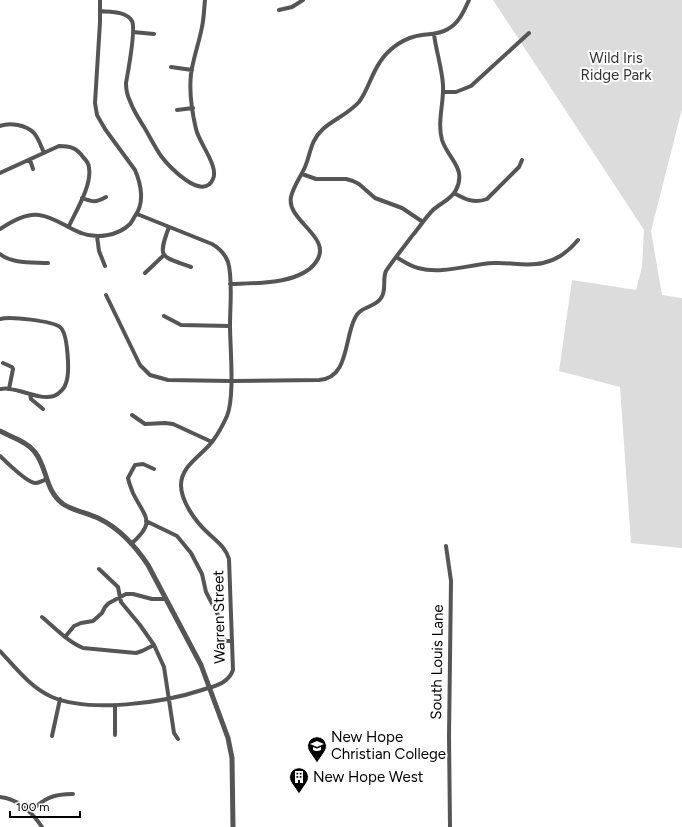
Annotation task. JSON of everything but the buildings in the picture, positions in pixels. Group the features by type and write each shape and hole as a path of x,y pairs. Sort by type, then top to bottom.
{"street":[{"path":"0,229 28,216 39,215 51,218 81,233 97,236 113,234 129,224 137,214 141,196 141,187 138,177 135,170 105,129 97,115 95,103 100,0"},
{"path":"100,11 114,12 128,17 132,21 133,32 126,83 126,91 130,103 167,164 193,186 199,187 209,185 213,180 214,168 198,137 193,108 191,82 192,70 202,28 205,0"},
{"path":"279,10 292,7 303,0"},
{"path":"230,284 284,280 304,272 313,266 317,260 319,250 317,242 294,213 291,206 292,192 302,174 307,162 310,148 317,135 357,104 387,52 407,39 421,35 434,34 448,29 456,23 464,12 468,0"},
{"path":"133,32 154,34"},
{"path":"443,92 456,92 471,86 529,33"},
{"path":"106,295 140,365 145,372 156,377 168,380 231,381 319,380 332,376 340,368 355,316 362,309 376,303 382,298 385,272 434,209 454,193 459,181 458,168 446,149 441,134 440,123 443,92 442,75 435,47 434,34"},
{"path":"171,67 192,70"},
{"path":"177,110 193,108"},
{"path":"0,126 5,124 17,125 32,131 38,138 44,153"},
{"path":"0,173 59,146 68,146 80,152 89,167 89,176 86,188 69,226"},
{"path":"30,160 33,170"},
{"path":"454,193 471,201 486,199 519,167 522,160"},
{"path":"302,174 316,179 353,181 375,198 402,208 423,222"},
{"path":"82,198 93,202 99,201 106,197"},
{"name":"Warren Street","path":"137,214 208,242 219,249 225,255 228,262 230,284 231,381 228,411 222,427 212,442 185,470 181,477 184,500 206,532 221,544 229,559 233,670 227,680 210,688"},
{"path":"169,227 162,246 164,255 169,259 191,267"},
{"path":"97,236 99,251 105,266"},
{"path":"396,257 418,268 429,270 494,263 530,265 543,263 554,259 569,250 578,240"},
{"path":"0,254 4,258 12,260 48,262"},
{"path":"145,273 164,255"},
{"path":"164,316 181,325 230,326"},
{"path":"0,319 11,317 52,324 60,327 67,342 67,381 61,391 54,396 44,396 9,389 0,389"},
{"path":"3,363 12,367 13,369 9,389"},
{"path":"30,394 31,399 43,410"},
{"path":"132,415 144,424 173,424 212,442"},
{"path":"0,431 23,442 34,450 41,462 49,487 63,504 100,519 112,526 131,544 148,565 200,665 223,724 231,749 233,827"},
{"path":"0,456 17,472 33,483 47,479"},
{"path":"131,544 142,534 146,525 146,516 132,492 128,478 135,465 143,464 154,469"},
{"path":"146,521 177,536 191,552 202,574 206,592 218,615 218,635 226,641 231,641"},
{"name":"South Louis Lane","path":"446,546 450,581 448,736 450,827"},
{"path":"99,569 118,587 121,602 154,645 164,667 174,733 178,739"},
{"path":"65,636 74,626 98,617 109,603 126,594 134,594 152,600 165,599"},
{"path":"42,618 83,648 136,652 142,651 154,645"},
{"path":"0,651 36,688 60,699 88,704 140,704 170,699 210,688"},
{"path":"52,736 60,699"},
{"path":"115,705 115,736"},
{"path":"31,811 43,800 51,796 73,794"},
{"path":"0,797 13,801 31,811 42,827"}],"green space":[{"name":"Wild Iris Ridge Park","path":"493,0 682,0 682,109 651,231 662,295 682,298 682,548 631,543 620,387 559,371 572,280 636,290 642,267 644,230"}],"place":[{"name":"New Hope Christian College","path":"317,763"},
{"name":"New Hope West","path":"299,794"}]}
